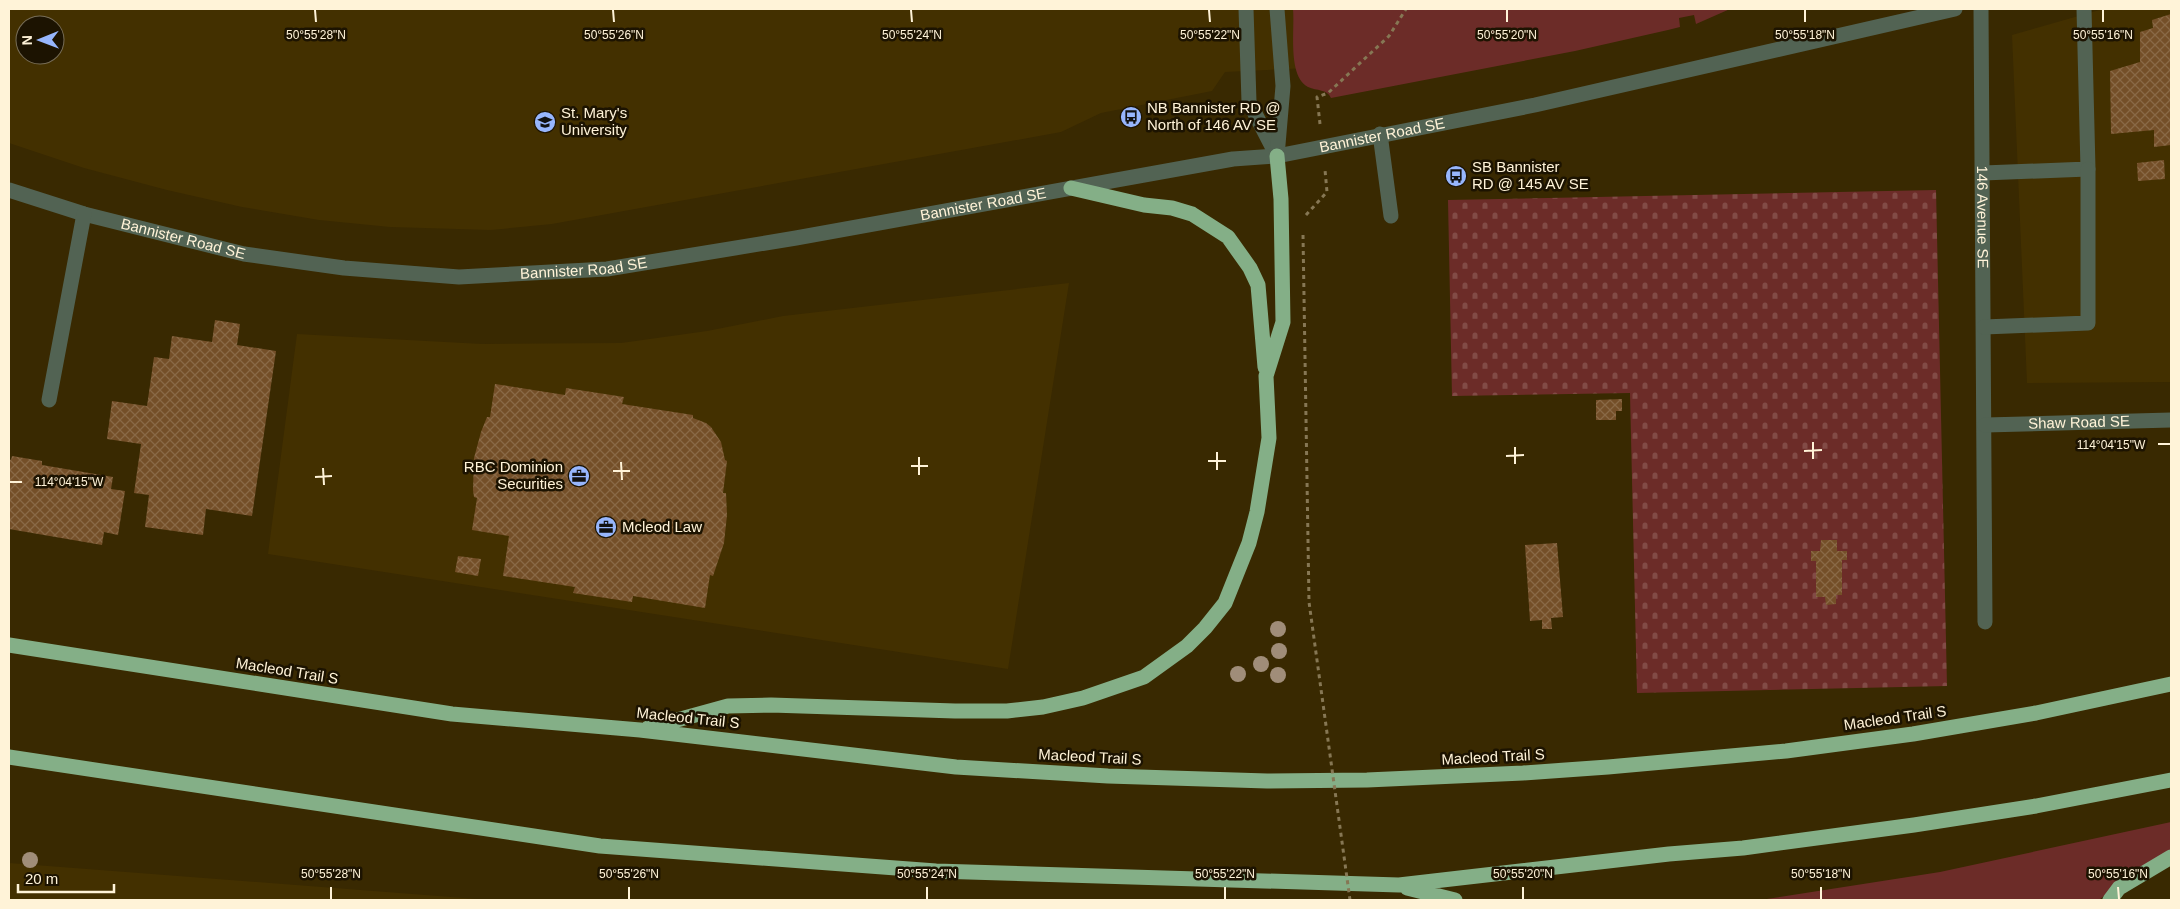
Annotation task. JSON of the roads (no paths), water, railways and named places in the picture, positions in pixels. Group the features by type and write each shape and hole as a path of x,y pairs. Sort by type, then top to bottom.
{"highway":[{"path":"1266,376 1283,322 1281,199 1277,156"},
{"path":"640,730 728,706 771,705 1007,711 1034,708 1083,698 1144,677 1186,646 1205,628 1225,603 1248,543 1257,512 1269,438 1258,285 1250,268 1228,237 1192,214 1172,208 1144,205 1071,188"},
{"name":"Macleod Trail S","path":"9,645 452,714 640,730 956,767 1117,776 1267,780 1367,780 1608,768 1786,751 1913,734 2036,713 2171,684"},
{"path":"9,756 600,846 936,871 1399,885 1669,854 1743,848 1914,826 2036,806 2171,780"},
{"path":"2110,900 2119,888 2171,857"},
{"path":"1399,885 1455,900"}],"street":[{"path":"1246,9 1249,102 1277,156"},
{"path":"1277,9 1283,86 1277,156"},
{"name":"Bannister Road SE","path":"9,190 84,214 244,254 344,268 459,277 607,269 796,238 1233,159 1277,156 1380,134 1535,105 1955,9"},
{"name":"146 Avenue SE","path":"1981,9 1985,622"},
{"path":"1984,327 2088,323 2088,169 2084,9"},
{"path":"1380,134 1391,216"},
{"path":"1983,173 2088,169"},
{"path":"49,400 84,214"},
{"name":"Shaw Road SE","path":"1985,425 2171,420"}],"place":[{"name":"NB Bannister RD @ North of 146 AV SE","path":"1131,117"},
{"name":"St. Mary's University","path":"545,122"},
{"name":"SB Bannister RD @ 145 AV SE","path":"1456,176"},
{"name":"RBC Dominion Securities","path":"579,476"},
{"name":"Mcleod Law","path":"606,527"}]}
